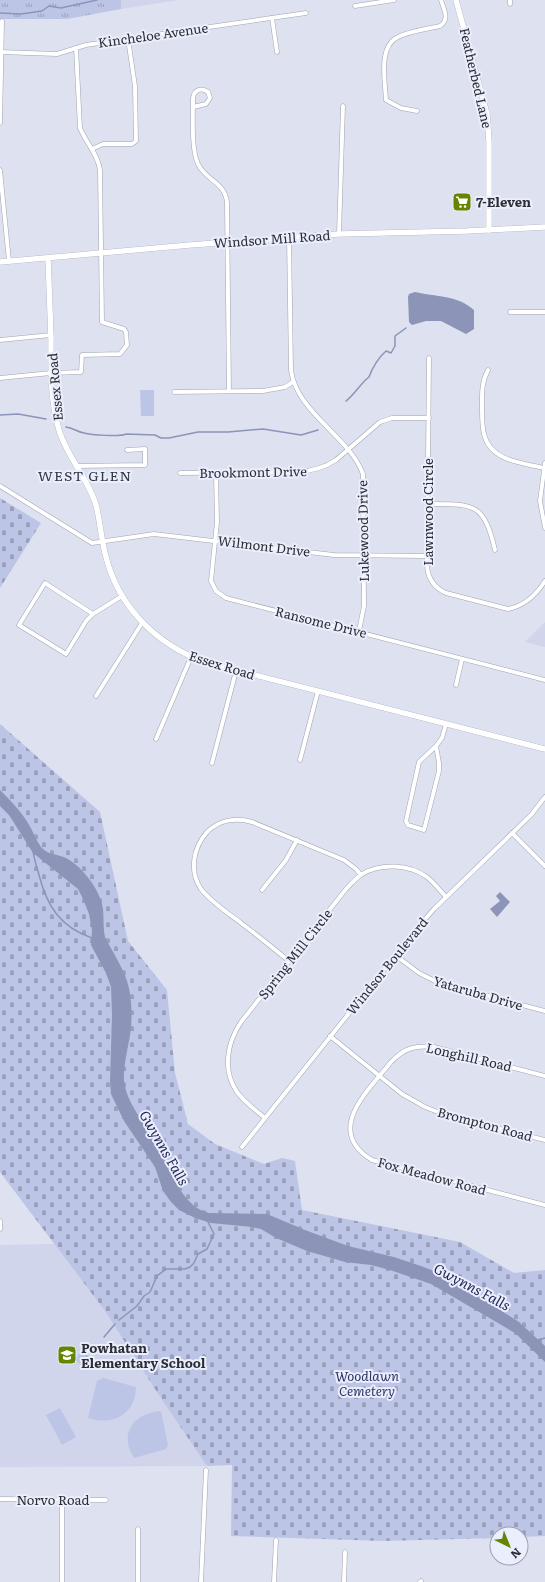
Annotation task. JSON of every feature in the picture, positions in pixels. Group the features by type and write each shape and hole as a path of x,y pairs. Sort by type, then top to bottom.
{"street":[{"path":"355,6 394,0"},
{"path":"417,111 401,108 386,100 385,52 390,42 400,36 443,24 446,16 441,0"},
{"name":"Featherbed Lane","path":"456,0 487,114 489,142 489,230"},
{"name":"Kincheloe Avenue","path":"1,52 57,54 76,48 128,39 306,13"},
{"path":"272,18 277,52"},
{"path":"0,123 2,21"},
{"path":"92,149 104,144 132,144 136,140 135,86 128,39"},
{"path":"0,378 51,373 82,372 82,355 120,354 127,345 126,332 124,329 102,322 100,170 98,158 80,128 76,48"},
{"path":"193,107 206,104 210,98 208,92 201,89 193,94 193,107 196,158 202,170 223,189 226,196 229,391"},
{"path":"339,234 343,106"},
{"path":"0,170 9,262"},
{"name":"Windsor Mill Road","path":"0,262 289,237 339,234 545,228"},
{"name":"Lukewood Drive","path":"289,237 291,370 293,382 305,402 357,461 363,474 364,606 359,632"},
{"name":"Essex Road","path":"48,258 51,373 54,410 59,430 63,443 85,481 95,504 109,568 122,596 142,623 170,646 191,657 236,671 545,750"},
{"path":"510,312 545,312"},
{"path":"0,340 51,335"},
{"name":"Lawnwood Circle","path":"429,358 427,556 429,576 435,586 440,590 452,595 508,609 522,605 539,589 545,581"},
{"path":"488,370 482,388 482,428 485,440 493,450 503,458 544,466 540,501 545,528"},
{"path":"174,392 263,391 285,387 293,382"},
{"name":"Brookmont Drive","path":"180,473 298,472 313,470 329,464 374,426 385,420 398,418 429,418"},
{"path":"76,466 145,465 144,449 127,450"},
{"name":"Ransome Drive","path":"216,473 217,522 211,581 212,587 220,595 226,598 545,680"},
{"name":"Wilmont Drive","path":"0,486 92,543 154,534 334,555 427,556"},
{"path":"428,504 461,504 468,506 479,513 487,524 495,550"},
{"path":"93,614 45,583 19,625 66,654 86,621 93,614 122,596"},
{"path":"96,696 142,623"},
{"path":"156,739 191,657"},
{"path":"456,685 462,659"},
{"path":"212,763 236,671"},
{"path":"300,760 318,691"},
{"path":"436,746 440,762 439,771 424,830 408,826 406,821 419,762 436,746 442,738 446,724"},
{"name":"Windsor Boulevard","path":"242,1147 426,918 530,815 545,796"},
{"path":"289,961 207,895 198,882 194,863 198,846 208,831 215,826 231,820 238,819 252,822 344,860 361,875"},
{"path":"512,833 545,866"},
{"path":"262,890 286,860 297,840"},
{"name":"Spring Mill Circle","path":"265,1118 243,1099 233,1085 228,1065 229,1044 241,1022 346,889 361,875 369,871 389,867 410,869 427,878 446,897"},
{"name":"Yataruba Drive","path":"395,955 419,973 439,983 545,1011"},
{"name":"Brompton Road","path":"330,1036 412,1100 437,1112 545,1140"},
{"name":"Longhill Road","path":"380,1076 397,1056 410,1048 418,1046 434,1047 545,1076"},
{"name":"Fox Meadow Road","path":"380,1076 354,1110 350,1122 353,1140 366,1157 377,1162 545,1205"},
{"path":"0,1221 0,1229"},
{"path":"201,1582 206,1470"},
{"name":"Norvo Road","path":"0,1499 106,1500"},
{"path":"62,1500 62,1582"},
{"path":"138,1529 138,1582"},
{"path":"274,1582 276,1540"},
{"path":"344,1582 345,1552"}],"shaded area":[{"path":"121,0 179,0 121,9"},
{"path":"415,292 446,297 468,305 474,310 474,329 466,334 441,321 426,321 412,325 409,322 408,297 409,294"},
{"path":"545,622 545,647 525,642"},
{"name":"Gwynns Falls","path":"0,790 25,818 43,850 66,858 72,862 90,880 99,895 103,909 105,937 125,975 131,999 131,1029 124,1075 126,1090 137,1113 152,1135 176,1184 190,1202 199,1209 209,1213 267,1214 348,1246 394,1257 439,1273 463,1286 519,1322 545,1346 545,1362 515,1333 431,1284 390,1270 371,1265 345,1262 307,1251 276,1238 261,1229 211,1223 195,1218 179,1210 171,1202 163,1191 155,1167 124,1121 111,1094 111,987 106,973 91,945 92,930 89,914 83,899 78,889 33,853 9,815 0,806"},
{"path":"500,892 510,902 497,917 490,909 500,901 496,896"},
{"name":"Powhatan Elementary School","path":"54,1244 105,1311 162,1400 207,1466 0,1467 0,1247 1,1245"}],"green space":[{"path":"0,0 121,0 121,9 67,19 0,19"},
{"path":"140,390 154,390 154,416 141,416"},
{"path":"0,498 41,523 0,588"},
{"name":"Woodlawn Cemetery","path":"0,724 100,812 128,941 167,990 175,1073 188,1124 215,1144 264,1164 282,1158 295,1161 302,1210 460,1242 514,1273 545,1270 545,1536 529,1537 529,1526 489,1526 489,1538 383,1541 231,1536 232,1465 207,1466 162,1400 105,1311 0,1172"},
{"path":"83,1350 93,1361 85,1369 75,1359"},
{"path":"103,1378 136,1387 132,1405 121,1416 114,1419 97,1420 88,1418 97,1381"},
{"path":"60,1408 76,1437 62,1445 46,1415"},
{"path":"161,1411 168,1445 166,1449 134,1458 129,1449 128,1440 128,1433 131,1426 136,1420 143,1416"}],"waterway":[{"path":"0,13 21,14 42,11 49,6 61,8 97,0"},
{"path":"346,401 369,377 383,353 386,351 391,353 395,346 395,336 406,328"},
{"path":"0,415 18,414 46,419"},
{"path":"66,427 93,434 112,436 126,434 155,435 161,438 169,438 198,432 228,432 263,429 301,435 318,430"},
{"path":"33,851 42,886 56,914 71,928 92,938"},
{"path":"119,1320 137,1306 144,1296 150,1292 157,1276 166,1269 185,1269 190,1267 194,1263 198,1254 207,1249 214,1234 207,1220"},
{"path":"104,1337 115,1324"},
{"path":"536,1341 545,1338"}],"place":[{"name":"7-Eleven","path":"462,202"},
{"name":"Powhatan Elementary School","path":"67,1355"}],"district":[{"name":"WEST GLEN","path":"85,476"}]}
